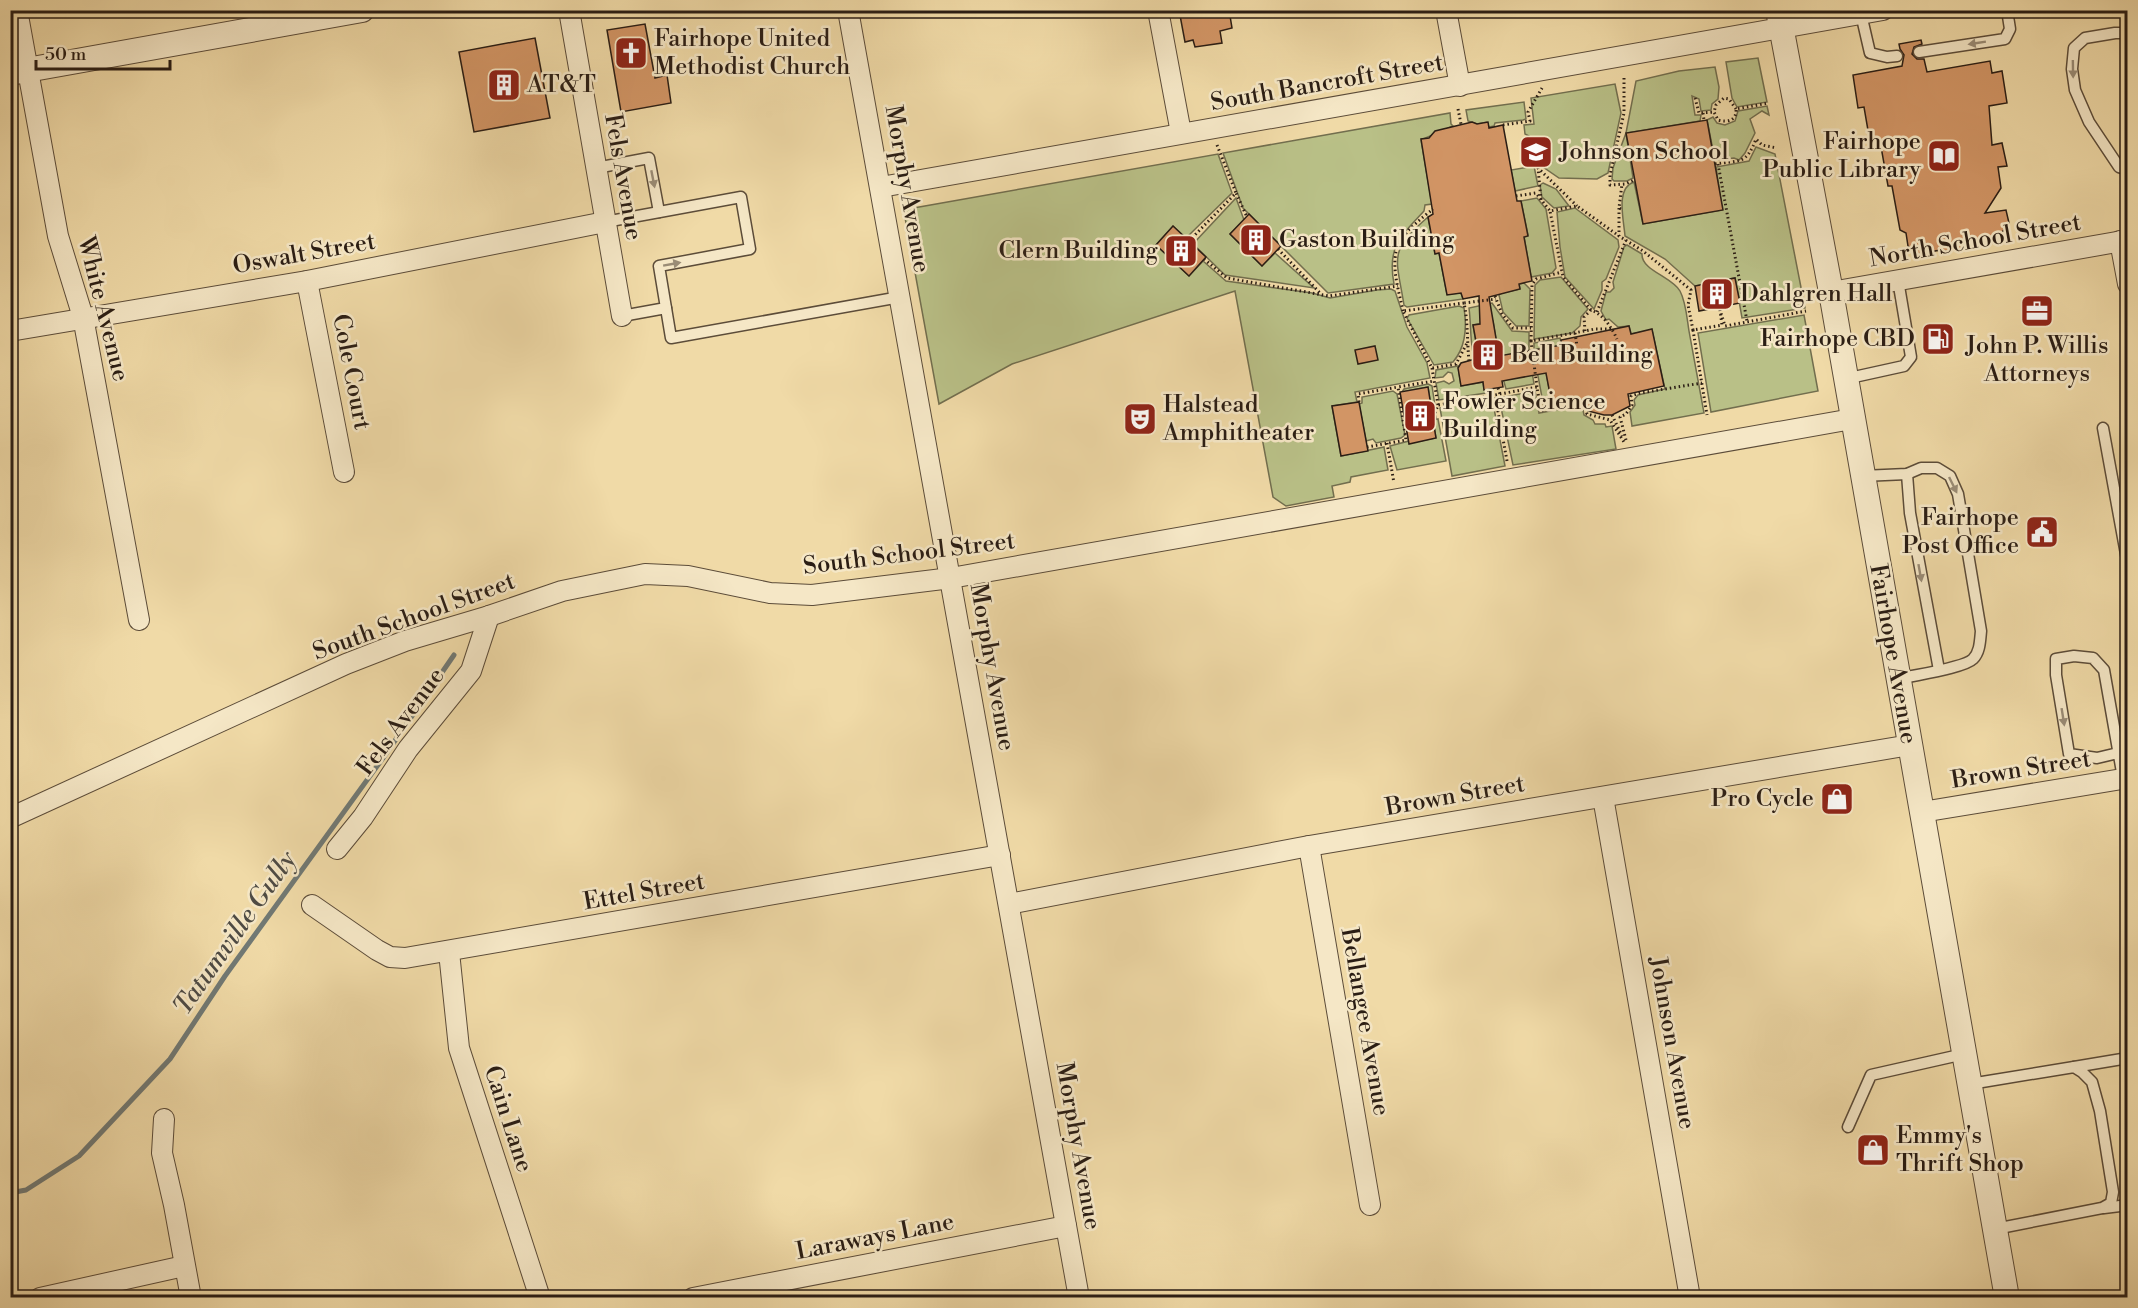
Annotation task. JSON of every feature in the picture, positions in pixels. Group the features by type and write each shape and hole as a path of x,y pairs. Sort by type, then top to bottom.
{"street":[{"name":"White Avenue","path":"17,10 19,72 58,236 83,317 139,620"},
{"path":"19,72 297,16 362,10"},
{"name":"Fels Avenue","path":"569,10 622,316"},
{"name":"Morphy Avenue","path":"848,10 1079,1298"},
{"path":"1158,10 1181,133"},
{"path":"1446,10 1460,86"},
{"name":"South Bancroft Street","path":"881,187 1460,86 1780,20 1861,14 1883,10"},
{"name":"Fairhope Avenue","path":"1780,20 1831,292 2007,1298"},
{"name":"Oswalt Street","path":"10,331 308,281 605,222"},
{"path":"2124,240 2127,284"},
{"name":"North School Street","path":"1831,292 2124,240"},
{"name":"Cole Court","path":"308,281 344,472"},
{"name":"South School Street","path":"10,818 346,664 405,641 562,591 645,574 688,576 770,593 812,595 951,578 1852,418"},
{"name":"Fels Avenue","path":"337,849 363,817 408,749 471,671 489,616"},
{"name":"Brown Street","path":"1009,904 1309,846 1910,745"},
{"name":"Brown Street","path":"1922,812 2125,778"},
{"name":"Johnson Avenue","path":"1603,797 1690,1298"},
{"name":"Bellangee Avenue","path":"1309,846 1370,1205"},
{"name":"Ettel Street","path":"312,905 377,950 390,957 405,958 1000,855"},
{"name":"Cain Lane","path":"449,952 459,1048 540,1298"},
{"path":"164,1119 162,1153 191,1298"},
{"name":"Laraways Lane","path":"693,1298 1066,1226"},
{"path":"40,1298 78,1293 184,1266"}],"lane":[{"path":"1919,52 2004,39 2010,29 2007,10"},
{"path":"1861,14 1870,53 1887,57 1897,56"},
{"path":"2127,33 2085,38 2074,48 2072,69 2075,90 2089,122 2118,167 2127,170"},
{"path":"596,168 649,158 659,212"},
{"path":"605,222 741,196 750,249 659,266 671,338 900,297"},
{"path":"1845,379 1904,366 1911,357 1898,280"},
{"path":"622,316 666,308"},
{"path":"2103,428 2127,565"},
{"path":"1862,476 1907,474 1921,468 1937,468 1950,477 1958,494 1981,631 1979,650 1972,660 1898,679"},
{"path":"1907,474 1912,524 1939,670"},
{"path":"2118,753 2097,758 2069,754 2056,675 2056,659 2074,656 2093,658 2104,670 2118,753 2125,778"},
{"path":"1848,1127 1871,1075 1964,1054"},
{"path":"1970,1084 2127,1058"},
{"path":"2073,1067 2092,1082 2100,1111 2113,1192 2111,1203 2102,1208"},
{"path":"1995,1229 2127,1205"}],"path":[{"path":"1624,78 1624,113 1610,175 1610,185 1634,180"},
{"path":"1503,125 1530,121 1528,112 1542,87"},
{"path":"1695,98 1699,113 1714,112"},
{"path":"1724,98 1730,99 1736,109 1733,119 1725,122 1718,120 1714,112 1716,105 1724,98"},
{"path":"1736,109 1769,103"},
{"path":"1458,109 1461,124"},
{"path":"1703,113 1704,120"},
{"path":"1215,139 1246,217"},
{"path":"1747,322 1717,164 1740,160 1750,154 1756,139 1762,145 1777,148"},
{"path":"1528,160 1577,206 1643,251 1690,290 1688,305 1707,415"},
{"path":"1538,168 1541,200"},
{"path":"1619,236 1622,184"},
{"path":"1516,196 1536,193 1550,211 1563,277 1612,329 1617,339"},
{"path":"1189,241 1236,194"},
{"path":"1550,211 1577,206"},
{"path":"1432,209 1416,223 1397,247 1395,272 1402,311 1432,368 1438,405 1435,413"},
{"path":"1596,312 1626,240"},
{"path":"1278,249 1322,294"},
{"path":"1204,259 1227,278 1329,296 1398,286"},
{"path":"1562,272 1536,279 1532,285 1531,341 1541,411 1584,402 1587,414 1610,420 1628,449"},
{"path":"1402,311 1495,298 1502,314 1513,328 1531,328"},
{"path":"1464,303 1468,323 1469,361"},
{"path":"1584,331 1584,317 1592,310"},
{"path":"1693,330 1722,325 1720,310 1725,326 1806,311"},
{"path":"1531,341 1584,331 1612,329"},
{"path":"1575,333 1577,346"},
{"path":"1432,368 1456,364 1467,343"},
{"path":"1359,402 1359,394 1434,381"},
{"path":"1628,449 1620,417 1632,405 1631,396 1702,383"},
{"path":"1367,447 1406,440 1398,387"},
{"path":"1438,405 1537,387"},
{"path":"1498,388 1497,395 1508,466"},
{"path":"1612,414 1628,449"},
{"path":"1387,443 1394,486"}],"green space":[{"path":"1758,58 1767,102 1737,107 1732,98 1726,62"},
{"path":"1715,67 1719,87 1718,99 1712,104 1711,110 1701,111 1699,99 1692,96 1695,115 1701,115 1700,121 1626,133 1636,81 1679,71"},
{"path":"1615,84 1621,113 1608,173 1597,179 1559,178 1530,158 1529,136 1525,134 1524,125 1534,124 1531,98"},
{"path":"1524,102 1526,119 1495,123 1494,126 1489,127 1487,122 1477,124 1468,121 1466,110"},
{"path":"1767,106 1769,115 1762,111 1750,119 1755,133 1739,160 1734,158 1715,160 1707,120 1713,117 1717,123 1725,125 1735,121 1738,111"},
{"path":"1450,113 1453,126 1421,140 1432,204 1425,205 1424,211 1397,243 1392,261 1394,284 1328,293 1243,208 1223,153"},
{"path":"1626,133 1633,178 1627,181 1614,181 1612,179 1613,168"},
{"path":"1756,147 1775,154 1805,308 1742,318 1735,278 1695,286 1665,259 1625,236 1622,206 1624,191 1634,182 1643,224 1722,210 1716,167 1749,161"},
{"path":"1218,154 1232,193 1186,238 1173,226 1156,245 1189,276 1203,261 1226,281 1312,293 1330,298 1377,290 1395,291 1407,327 1427,363 1430,378 1355,392 1357,402 1332,406 1341,456 1384,447 1388,470 1351,477 1350,482 1332,486 1334,497 1286,506 1273,497 1235,291 1012,364 939,404 904,212 908,209"},
{"path":"1534,166 1538,186 1515,191 1511,170"},
{"path":"1543,183 1556,189 1569,206 1554,208 1542,197 1540,185"},
{"path":"1236,198 1244,220 1230,234 1262,266 1275,253 1314,288 1225,275 1193,244"},
{"path":"1537,198 1546,209 1556,268 1552,273 1531,277 1524,237 1528,235 1521,201"},
{"path":"1575,208 1618,240 1619,247 1606,279 1602,282 1602,290 1594,309 1565,277 1557,212"},
{"path":"1428,217 1435,253 1439,253 1447,294 1461,293 1463,299 1407,307 1404,305 1398,256 1406,239"},
{"path":"1627,245 1642,254 1646,265 1676,286 1682,295 1704,413 1632,426 1630,412 1638,395 1665,389 1652,330 1631,334 1629,326 1618,327 1609,319 1606,320 1601,311 1606,292 1614,288 1613,282 1624,247"},
{"path":"1561,277 1588,309 1581,317 1580,326 1572,333 1534,339 1535,285 1540,280"},
{"path":"1524,283 1530,289 1529,326 1516,326 1503,312 1499,295 1520,289 1519,284"},
{"path":"1492,303 1512,331 1529,332 1529,353 1534,384 1506,389 1497,357 1493,321 1473,325 1478,354 1473,353 1469,308"},
{"path":"1459,306 1464,308 1465,322 1461,350 1453,362 1434,365 1407,318 1409,315"},
{"path":"1804,315 1818,391 1711,412 1698,333"},
{"path":"1560,338 1562,345 1544,362 1552,404 1557,404 1557,406 1544,408 1534,355 1534,343"},
{"path":"1458,366 1461,386 1483,382 1484,390 1493,389 1493,392 1439,400 1436,383 1444,381 1449,384 1454,381 1452,373 1448,372 1443,377 1435,378 1436,370"},
{"path":"1428,384 1432,386 1435,406 1431,406 1428,387 1402,392 1404,389"},
{"path":"1393,391 1397,394 1405,435 1401,438 1376,443 1373,439 1366,441 1359,404 1362,403 1362,397"},
{"path":"1535,391 1539,413 1582,405 1584,415 1593,420 1595,424 1612,426 1616,449 1513,465 1499,398"},
{"path":"1492,398 1505,466 1452,476 1440,408"},
{"path":"1438,419 1446,461 1397,470 1390,446 1436,438 1433,420"}],"building":[{"path":"1179,10 1229,10 1232,28 1220,31 1222,43 1195,47 1193,40 1185,42"},
{"name":"Fairhope United Methodist Church","path":"645,24 655,78 667,75 671,103 621,112 607,30"},
{"name":"AT&T","path":"535,38 550,118 474,132 459,52"},
{"name":"Fairhope Public Library","path":"1921,40 1922,44 1914,47 1912,54 1917,59 1924,59 1927,72 1990,61 1992,73 2002,71 2007,103 1989,106 1992,145 2002,143 2007,166 1998,167 2001,188 1985,213 2006,210 2009,223 1994,243 1918,254 1908,246 1906,233 1900,230 1892,186 1888,186 1880,141 1870,142 1864,107 1858,108 1853,75 1902,66 1904,55 1899,44"},
{"path":"1707,120 1723,210 1643,224 1626,133"},
{"path":"1472,122 1477,124 1488,122 1489,128 1503,125 1517,201 1521,201 1528,236 1524,237 1532,281 1519,284 1520,289 1489,297 1499,356 1562,345 1561,340 1629,326 1631,334 1652,329 1664,386 1628,394 1630,406 1612,415 1604,415 1588,411 1586,399 1552,405 1546,373 1502,381 1503,387 1484,390 1483,382 1461,386 1458,368 1461,363 1479,358 1473,325 1480,324 1479,296 1463,299 1461,293 1447,295 1439,253 1435,254 1428,217 1433,214 1421,139 1429,138 1435,131"},
{"name":"Gaston Building","path":"1249,214 1281,246 1262,266 1230,234"},
{"name":"Clern Building","path":"1173,226 1206,257 1189,276 1156,245"},
{"name":"Dahlgren Hall","path":"1735,278 1740,303 1699,311 1695,286"},
{"path":"1375,346 1378,360 1358,364 1355,350"},
{"name":"Fowler Science Building","path":"1428,387 1431,406 1434,406 1436,419 1433,420 1436,438 1409,444 1400,392"},
{"path":"1359,402 1368,451 1341,456 1332,406"}],"waterway":[{"name":"Tatumville Gully","path":"10,1193 26,1190 79,1156 170,1059 225,976 383,758 454,655"}],"place":[{"name":"Fairhope United Methodist Church","path":"631,53"},
{"name":"AT&T","path":"504,85"},
{"name":"Johnson School","path":"1536,152"},
{"name":"Fairhope Public Library","path":"1944,156"},
{"name":"Gaston Building","path":"1256,240"},
{"name":"Clern Building","path":"1181,251"},
{"name":"Dahlgren Hall","path":"1717,294"},
{"name":"John P. Willis Attorneys","path":"2037,311"},
{"name":"Fairhope CBD","path":"1938,339"},
{"name":"Bell Building","path":"1488,355"},
{"name":"Fowler Science Building","path":"1420,416"},
{"name":"Halstead Amphitheater","path":"1140,419"},
{"name":"Fairhope Post Office","path":"2042,532"},
{"name":"Pro Cycle","path":"1837,799"},
{"name":"Emmy's Thrift Shop","path":"1873,1150"}]}
